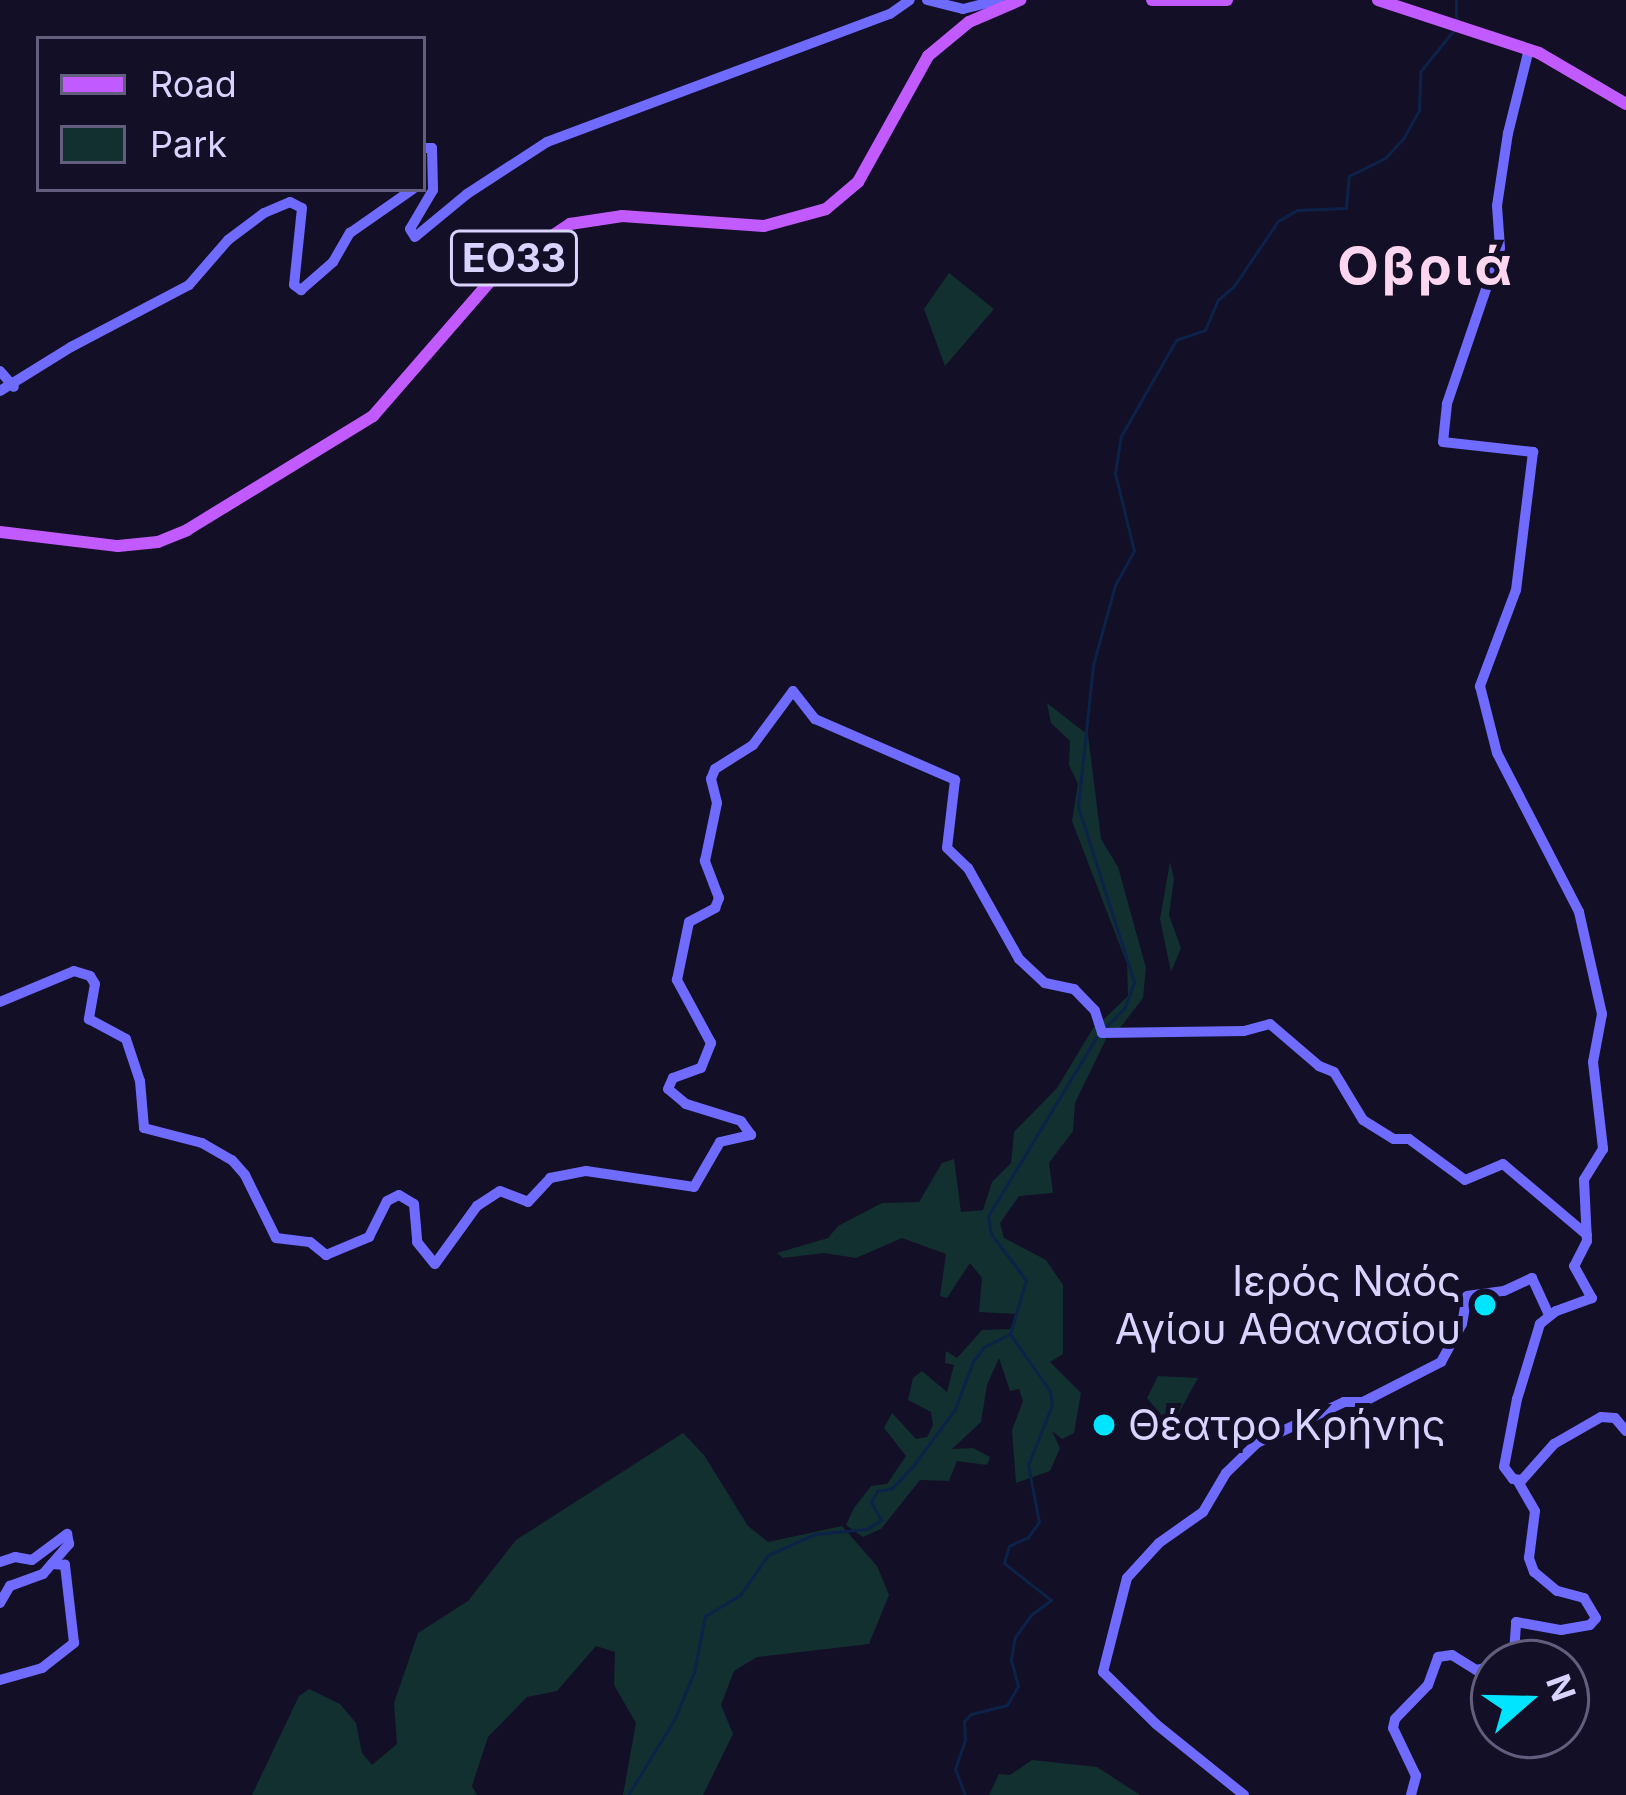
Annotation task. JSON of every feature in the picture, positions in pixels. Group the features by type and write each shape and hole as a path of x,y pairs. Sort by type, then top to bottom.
{"main road":[{"name":"ΕΟ33","path":"0,532 118,546 158,542 187,530 373,416 485,286 554,230 622,215 764,226 826,209 858,182 928,56 962,26 1014,0"},
{"path":"1152,0 1227,0"},
{"path":"1378,0 1529,49 1626,104"}],"street":[{"path":"426,148 432,148 433,190 410,229 416,237 467,194 547,142 890,14 910,0"},
{"path":"927,0 954,9 999,0"},
{"path":"1515,1639 1516,1622 1561,1630 1596,1619 1585,1598 1557,1592 1534,1572 1529,1552 1534,1509 1504,1467 1519,1392 1540,1326 1550,1315 1592,1298 1574,1266 1587,1235 1584,1180 1603,1149 1593,1062 1602,1014 1579,912 1497,753 1480,686 1516,590 1533,452 1443,442 1448,404 1500,248 1497,206 1508,133 1529,49"},
{"path":"0,391 14,387 71,346 189,286 228,240 264,213 290,202 302,208 294,281 301,290 333,262 350,233 409,192"},
{"path":"0,371 14,387"},
{"path":"0,1002 74,971 90,976 95,984 89,1019 126,1039 140,1081 144,1128 166,1138 202,1143 232,1160 245,1175 276,1238 305,1240 326,1255 368,1237 387,1201 399,1195 414,1204 417,1242 433,1264 477,1206 500,1191 528,1202 550,1178 586,1171 694,1186 720,1142 752,1135 741,1121 686,1104 668,1089 674,1078 701,1068 711,1043 677,980 689,922 716,908 719,898 705,861 717,803 711,778 715,769 753,745 793,691 815,718 954,778 947,848 968,868 1018,959 1045,982 1074,989 1095,1011 1100,1032 1244,1031 1270,1024 1319,1066 1334,1072 1363,1120 1394,1139 1408,1139 1465,1180 1504,1165 1587,1235"},
{"path":"1244,1795 1105,1676 1102,1663 1120,1616 1122,1590 1159,1543 1203,1512 1226,1473 1257,1443 1344,1402 1364,1402 1443,1360 1462,1322 1467,1296 1504,1291 1532,1278 1550,1315"},
{"path":"1518,1481 1554,1444 1594,1420 1610,1416 1626,1431"},
{"path":"0,1562 15,1557 32,1560 67,1534 69,1544 43,1574 10,1586 0,1603"},
{"path":"0,1680 42,1668 71,1649 76,1631 65,1564 52,1564"},
{"path":"1411,1795 1416,1776 1393,1724 1428,1685 1438,1658 1452,1655 1470,1666"}],"green space":[{"path":"949,273 994,309 945,366 924,309"},
{"path":"1047,703 1088,735 1101,839 1118,867 1146,968 1143,998 1120,1028 1108,1031 1102,1021 1128,996 1127,964 1072,821 1078,784 1069,765 1070,741 1051,723"},
{"path":"1170,862 1174,879 1169,915 1181,948 1171,972 1160,919"},
{"path":"1095,1025 1106,1039 1075,1103 1073,1131 1049,1163 1053,1193 1019,1196 1000,1223 1004,1238 1046,1260 1063,1285 1063,1354 1050,1362 1081,1393 1074,1433 1062,1439 1052,1431 1060,1448 1050,1471 1016,1483 1012,1430 1023,1401 1019,1389 1010,1391 999,1358 987,1385 981,1422 952,1449 973,1448 990,1457 987,1465 957,1461 949,1481 920,1480 881,1529 863,1537 846,1525 854,1508 871,1486 887,1484 906,1456 884,1428 892,1413 916,1439 927,1437 933,1425 931,1412 908,1400 913,1378 922,1371 947,1392 954,1365 945,1363 946,1351 957,1358 982,1330 1010,1329 1016,1314 979,1312 982,1278 970,1263 947,1298 940,1296 946,1254 902,1238 856,1258 824,1253 783,1258 777,1253 828,1238 838,1226 882,1203 919,1202 942,1163 954,1159 961,1212 983,1210 992,1182 1011,1163 1014,1132 1057,1088"},
{"path":"1158,1376 1198,1378 1171,1427 1147,1398"},
{"path":"683,1433 704,1455 748,1526 768,1542 842,1526 877,1566 889,1595 869,1644 757,1657 734,1671 721,1705 733,1734 703,1795 623,1795 636,1723 614,1685 615,1652 596,1646 557,1691 527,1697 488,1737 472,1786 477,1795 252,1795 299,1696 309,1689 340,1704 356,1723 362,1753 372,1765 397,1744 394,1703 418,1633 468,1601 516,1540"},
{"path":"1032,1760 1097,1767 1140,1795 989,1795 999,1774 1010,1775"}],"waterway":[{"path":"1456,0 1456,22"},
{"path":"1104,1029 1125,1007 1134,982 1078,806 1093,665 1115,585 1134,551 1115,473 1121,436 1176,340 1205,330 1218,300 1234,286 1278,221 1297,210 1346,208 1349,176 1385,158 1403,139 1419,110 1420,72 1453,31"},
{"path":"965,1795 955,1769 965,1740 964,1721 971,1714 1007,1705 1018,1686 1011,1659 1015,1637 1031,1615 1051,1600 1004,1563 1009,1546 1028,1537 1039,1522 1028,1465 1052,1405 1050,1391 1010,1334 1026,1280 991,1234 988,1216 1097,1036"},
{"path":"628,1795 675,1718 694,1672 705,1616 740,1595 768,1555 815,1534 867,1529 881,1520 871,1502 877,1491 892,1488 913,1466 955,1409 973,1361 984,1347 1008,1335"}],"place":[{"name":"Ιερός Ναός Αγίου Αθανασίου","path":"1485,1305"},
{"name":"Θέατρο Κρήνης","path":"1104,1425"}],"district":[{"name":"Οβριά","path":"1426,266"}]}
